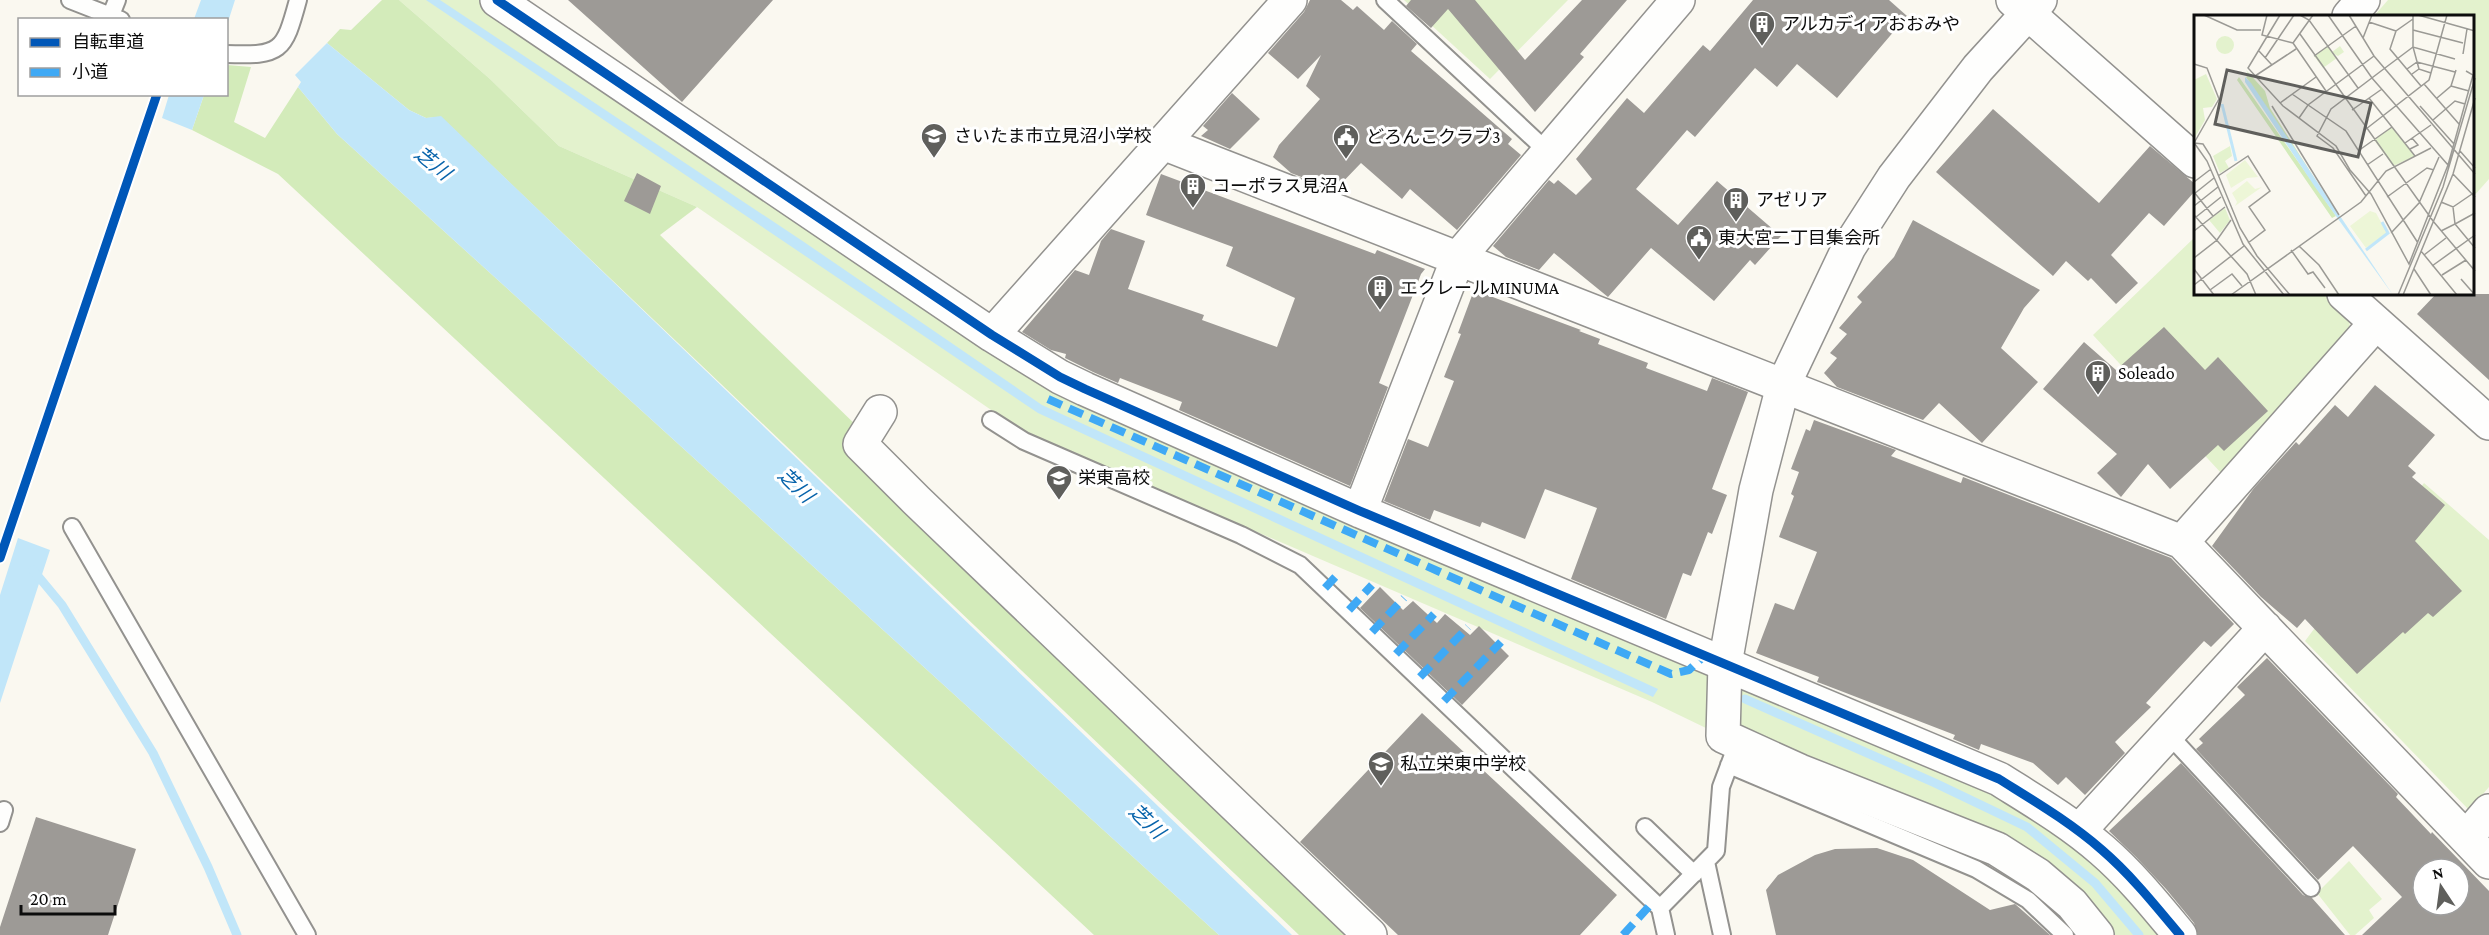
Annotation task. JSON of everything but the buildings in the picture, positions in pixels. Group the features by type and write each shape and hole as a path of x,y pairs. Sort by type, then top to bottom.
{"street":[{"path":"497,0 992,336 1060,378 1360,511 1999,779 2079,831 2129,876 2180,935"},
{"path":"992,336 1290,0"},
{"path":"1360,511 1458,258 1678,0"},
{"path":"2350,15 2363,0"},
{"path":"2097,935 2072,904 2038,875 1997,849 1800,771 1734,754 1723,736 1725,664 1756,490 1783,386 1850,247 1894,177 2027,5 2194,160"},
{"path":"1162,143 2182,542 2489,862"},
{"path":"2346,296 2489,423"},
{"path":"2182,542 2376,323"},
{"path":"880,412 860,444 1370,935"},
{"path":"2079,831 2265,628"},
{"path":"2466,838 2489,811"}],"lane":[{"path":"70,0 116,12"},
{"path":"228,54 261,54 277,50 284,43 291,27 298,0"},
{"path":"1385,0 1549,153"},
{"path":"991,420 1024,441 1241,535 1300,565 1660,908 1666,935"},
{"path":"72,527 307,935"},
{"path":"2169,735 2311,888"},
{"path":"1660,908 1716,851 1721,787 1734,754 1976,868 2028,900 2065,935"},
{"path":"1645,827 1700,868 1722,935"}],"green space":[{"path":"382,0 399,0 490,79 559,146 697,207 660,235 861,430 1355,935 1299,935 441,117 426,118 409,110 327,43 340,29 351,30"},
{"path":"399,0 497,0 992,335 1712,673 1708,729 1652,702 1020,430 697,207 559,146 490,79"},
{"path":"1404,0 1568,0 1490,79"},
{"path":"2388,0 2489,0 2489,179 2474,196 2474,15 2375,15"},
{"path":"228,65 251,67 234,122 265,138 298,87 337,134 1219,935 1094,935 278,174 192,130 204,96 228,96"},
{"path":"2194,238 2194,296 2325,296 2349,315 2350,332 2222,474 2093,335"},
{"path":"2424,483 2489,540 2489,787 2469,810 2305,641"},
{"path":"1725,664 1999,779 2180,935 2097,935 2038,875 1723,736"},
{"path":"2349,861 2382,899 2369,910 2374,918 2355,935 2350,935 2317,893"}],"water":[{"path":"201,0 235,0 228,22 228,18 194,18"},
{"path":"426,0 440,0 804,242 1042,405 1658,689 1653,697 1038,413"},
{"name":"芝川","path":"327,43 409,110 426,118 441,116 1292,935 1219,935 337,134 298,87 301,82 295,75"},
{"path":"169,96 204,96 192,130 162,118"},
{"path":"18,538 50,550 0,703 0,595"}],"waterway":[{"path":"33,570 62,605 153,753 208,867 237,935"},
{"path":"1745,699 1935,783 2027,827 2095,883 2139,935"}],"marked path":[{"path":"1048,399 1671,674 1689,670 1705,655"},
{"path":"1325,588 1339,573"},
{"path":"1349,610 1372,585"},
{"path":"1372,632 1404,598"},
{"path":"1396,654 1434,614"},
{"path":"1420,677 1468,627"},
{"path":"1444,701 1501,642"},
{"path":"1623,935 1653,902"}],"cycle path":[{"path":"497,0 992,335 1060,377 1360,511 1999,779 2065,821 2102,850 2133,880 2180,935"},
{"path":"0,558 156,96"}],"place":[{"name":"アルカディアおおみや","path":"1762,47"},
{"name":"さいたま市立見沼小学校","path":"934,159"},
{"name":"どろんこクラブ3","path":"1346,160"},
{"name":"コーポラス見沼A","path":"1193,209"},
{"name":"アゼリア","path":"1736,223"},
{"name":"東大宮二丁目集会所","path":"1699,261"},
{"name":"エクレールMINUMA","path":"1380,311"},
{"name":"Soleado","path":"2098,396"},
{"name":"栄東高校","path":"1059,501"},
{"name":"私立栄東中学校","path":"1381,787"}]}
